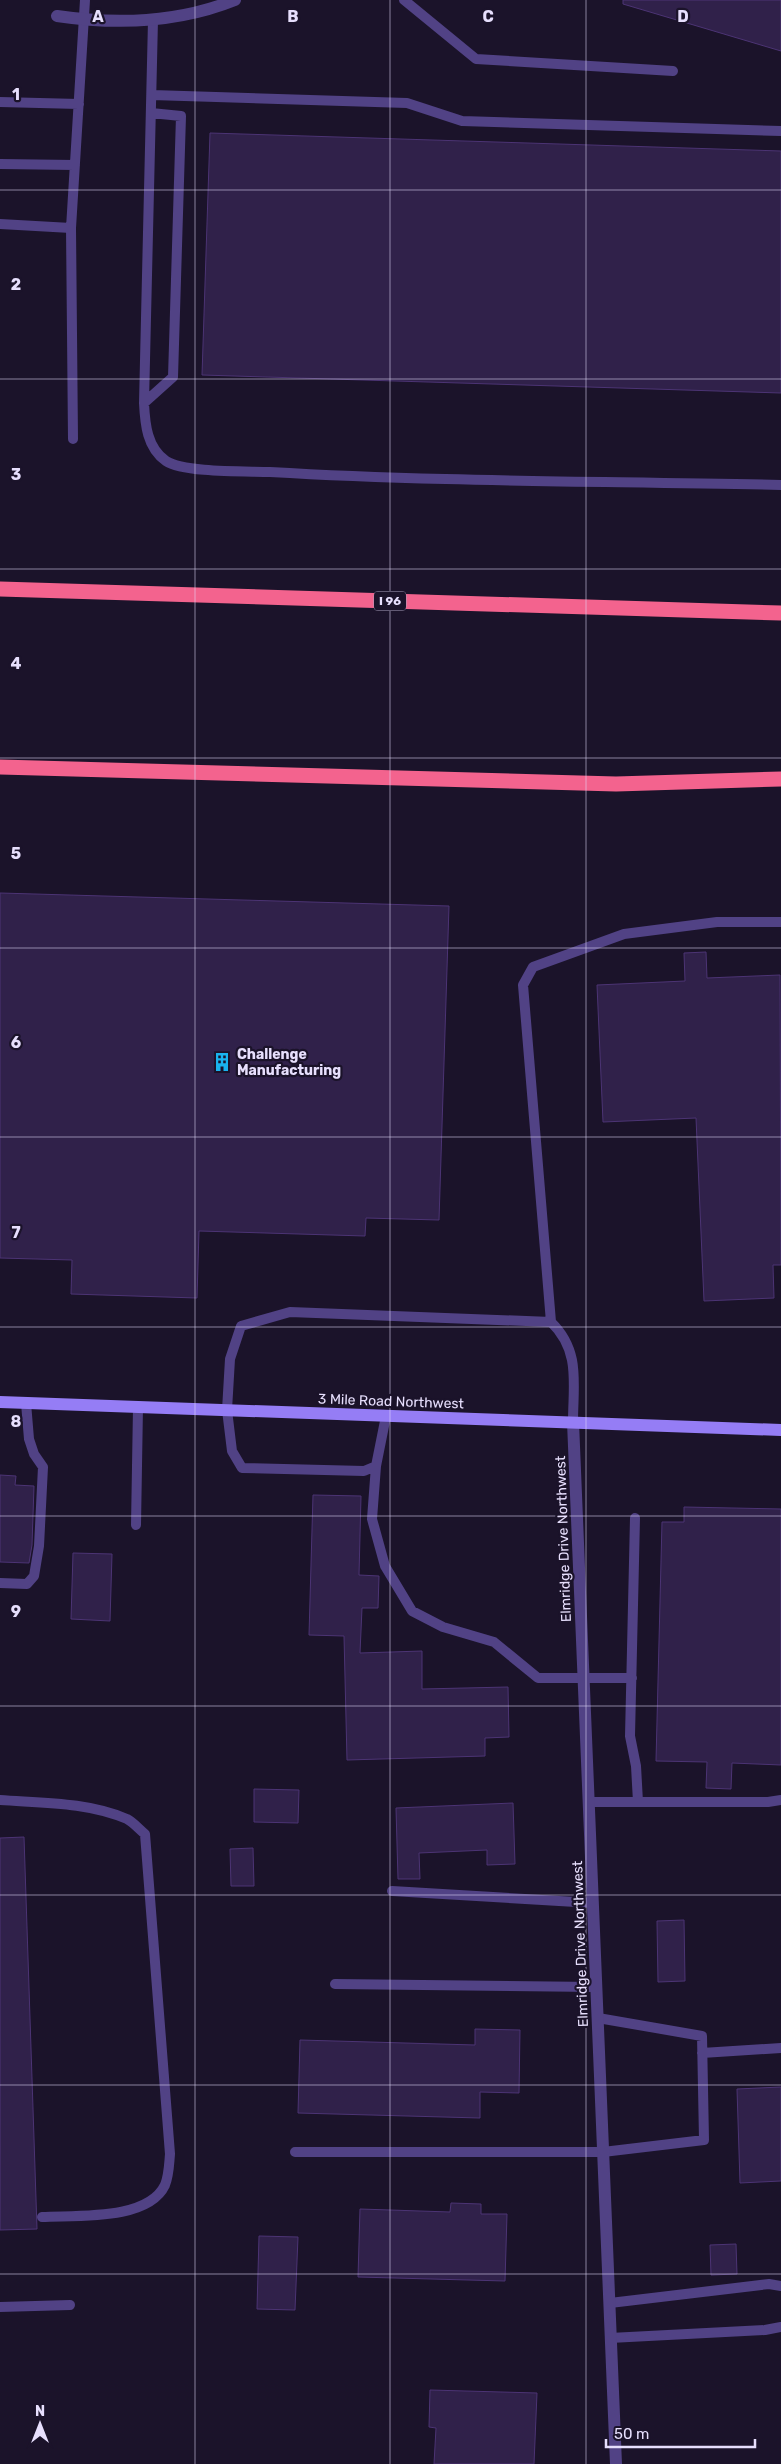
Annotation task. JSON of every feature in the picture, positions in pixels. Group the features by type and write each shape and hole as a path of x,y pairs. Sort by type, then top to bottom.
{"highway":[{"name":"I 96","path":"0,589 781,613"},
{"path":"0,767 616,784 781,779"}],"main road":[{"name":"3 Mile Road Northwest","path":"0,1402 781,1430"}],"street":[{"path":"57,16 85,20 153,20 200,12 235,0"},
{"name":"Elmridge Drive Northwest","path":"573,1422 616,2464"}],"lane":[{"path":"73,439 72,228 85,0"},
{"path":"405,1 476,59 673,71"},
{"path":"153,20 144,403 145,420 151,444 166,461 188,468 311,475 781,485"},
{"path":"152,95 407,103 462,121 781,131"},
{"path":"0,102 79,104"},
{"path":"144,403 172,377 181,116 151,114"},
{"path":"0,164 75,165"},
{"path":"0,224 72,228"},
{"path":"573,1422 573,1359 562,1333 551,1322 523,985 533,968 624,934 717,922 781,922"},
{"path":"376,1466 364,1471 242,1468 232,1452 226,1410 230,1359 241,1326 290,1312 551,1322"},
{"path":"0,1583 27,1584 34,1576 39,1546 43,1467 34,1454 29,1439 26,1403"},
{"path":"136,1525 138,1407"},
{"path":"386,1416 376,1466 372,1520 385,1566 412,1611 443,1627 494,1642 538,1678 632,1678"},
{"path":"635,1518 630,1736 636,1766 638,1802"},
{"path":"0,1800 93,1808 128,1820 145,1834 170,2154 169,2171 164,2186 152,2200 133,2210 104,2214 42,2217"},
{"path":"589,1802 768,1802 781,1800"},
{"path":"392,1890 593,1903"},
{"path":"335,1984 596,1987"},
{"path":"295,2152 604,2152 704,2140 702,2036 598,2018"},
{"path":"702,2053 781,2048"},
{"path":"610,2303 769,2284 781,2286"},
{"path":"0,2307 70,2305"},
{"path":"610,2338 765,2330 781,2327"}],"building":[{"path":"623,0 781,0 781,51 623,4"},
{"path":"210,133 781,151 781,393 202,375"},
{"name":"Challenge Manufacturing","path":"0,893 449,906 439,1220 366,1218 365,1236 199,1231 197,1298 71,1294 72,1260 0,1258"},
{"path":"706,952 707,978 780,975 781,1265 773,1265 774,1298 704,1301 696,1118 603,1122 597,985 685,981 684,953"},
{"path":"0,1475 16,1476 15,1485 34,1486 32,1545 29,1563 0,1562"},
{"path":"313,1495 361,1496 359,1575 379,1576 378,1608 362,1608 360,1653 422,1651 422,1689 508,1687 509,1737 485,1738 485,1756 347,1760 344,1636 309,1635"},
{"path":"684,1507 781,1509 781,1765 732,1763 731,1789 706,1788 707,1762 656,1761 662,1522 684,1522"},
{"path":"73,1553 112,1554 110,1621 71,1619"},
{"path":"254,1789 299,1790 298,1823 254,1822"},
{"path":"513,1803 515,1864 487,1865 487,1850 419,1853 420,1879 398,1879 396,1808"},
{"path":"24,1837 37,2229 0,2230 0,1838"},
{"path":"253,1848 254,1886 231,1886 230,1849"},
{"path":"684,1920 685,1981 658,1982 657,1921"},
{"path":"475,2029 520,2030 519,2093 480,2092 480,2118 298,2113 300,2040 475,2045"},
{"path":"781,2087 781,2181 740,2183 737,2089"},
{"path":"451,2203 481,2204 481,2214 507,2214 505,2281 358,2277 360,2209 450,2212"},
{"path":"259,2236 298,2237 295,2310 257,2309"},
{"path":"736,2244 737,2274 711,2275 710,2245"},
{"path":"430,2390 537,2393 534,2464 434,2464 436,2428 429,2427"}],"place":[{"name":"Challenge Manufacturing","path":"222,1062"}]}
